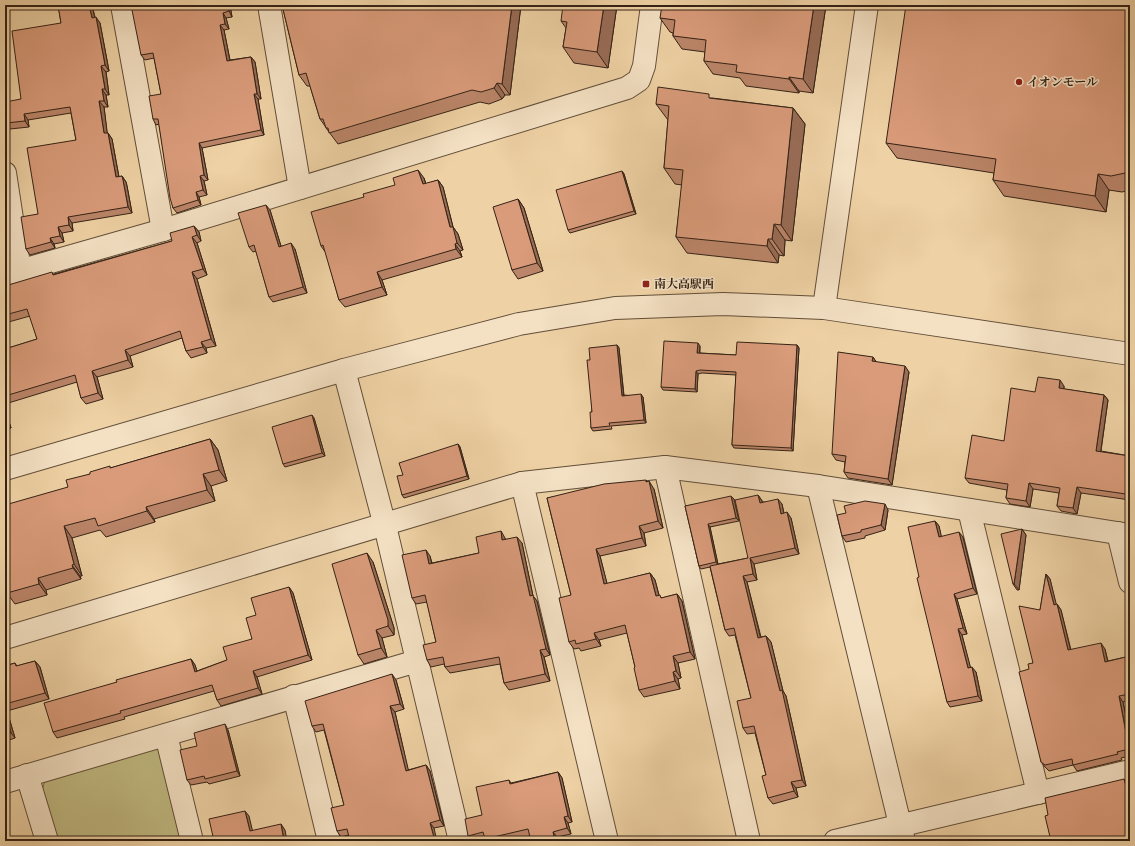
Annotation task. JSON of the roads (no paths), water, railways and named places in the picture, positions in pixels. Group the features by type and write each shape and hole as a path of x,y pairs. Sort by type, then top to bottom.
{"street":[{"path":"122,5 163,230"},
{"path":"269,5 300,188"},
{"path":"5,173 12,273 163,230 627,88 639,80 644,66 652,5"},
{"path":"824,308 866,5"},
{"path":"5,469 344,370 519,324 615,308 723,304 824,308 1130,354"},
{"path":"344,370 385,526 460,841"},
{"path":"5,638 385,526 522,483 664,467 818,486 1124,534 1130,582"},
{"path":"664,467 750,841"},
{"path":"522,483 607,841"},
{"path":"818,486 903,833"},
{"path":"969,510 1038,793"},
{"path":"5,782 417,661"},
{"path":"294,696 329,841"},
{"path":"166,735 192,841"},
{"path":"835,841 903,833 1038,793 1130,771"},
{"path":"27,775 47,841"}],"place":[{"name":"イオンモール","path":"1019,82"},
{"name":"南大高駅西","path":"646,284"}]}
